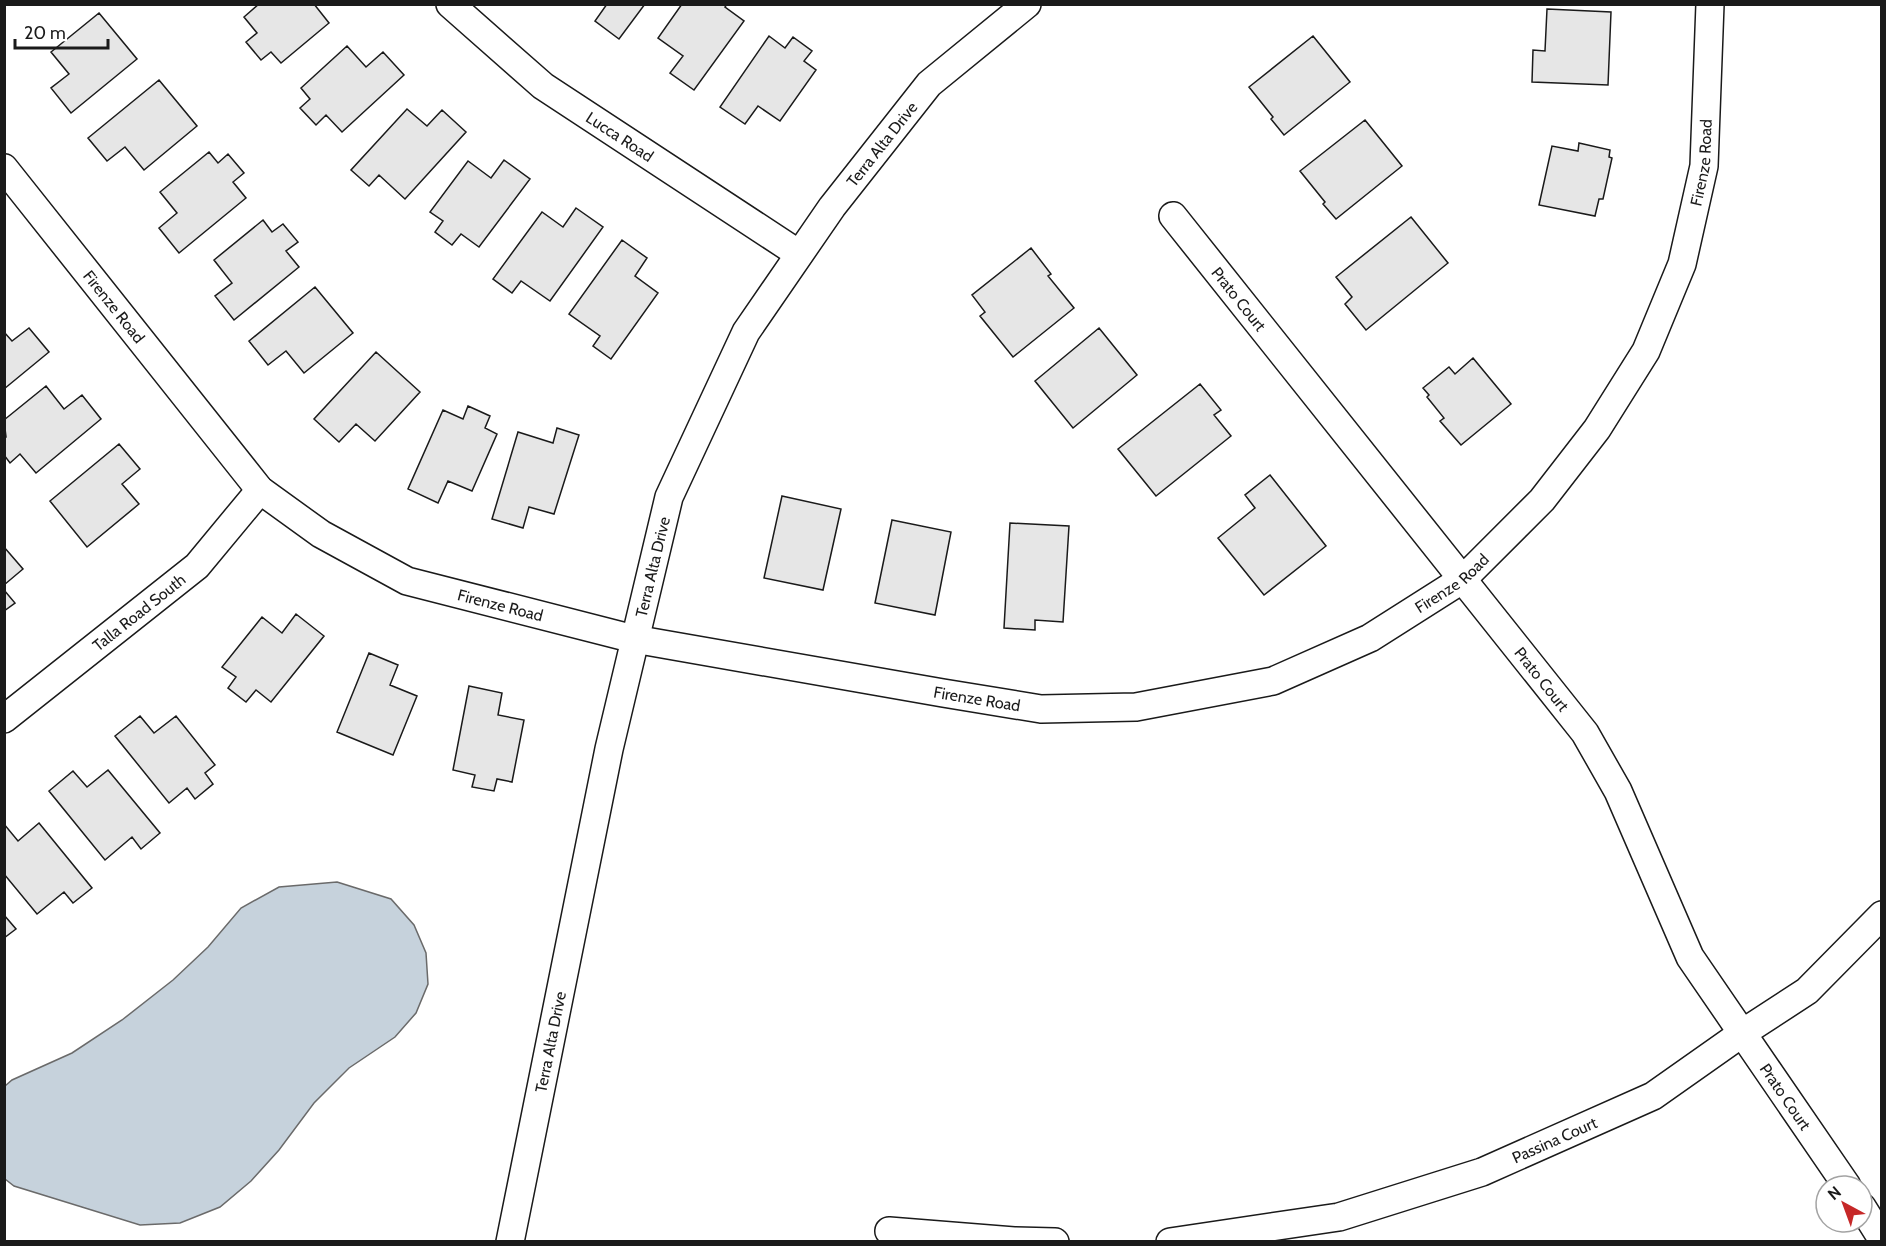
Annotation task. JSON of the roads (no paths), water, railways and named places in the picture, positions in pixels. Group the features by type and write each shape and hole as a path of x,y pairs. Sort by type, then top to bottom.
{"street":[{"name":"Lucca Road","path":"450,4 543,86 799,254"},
{"name":"Terra Alta Drive","path":"510,1242 609,749 669,497 746,332 832,207 929,84 1027,4"},
{"name":"Firenze Road","path":"4,168 260,490 321,534 407,581 634,639 1041,709 1136,707 1273,681 1370,638 1463,579 1542,500 1597,429 1646,351 1682,264 1704,166 1710,4"},
{"name":"Prato Court","path":"1173,216 1585,733 1618,791 1690,957 1839,1174"},
{"name":"Talla Road South","path":"4,719 197,566 260,490"},
{"name":"Passina Court","path":"1170,1242 1339,1217 1482,1173 1653,1096 1807,991 1881,915"},
{"path":"889,1231 1055,1242"}]}
